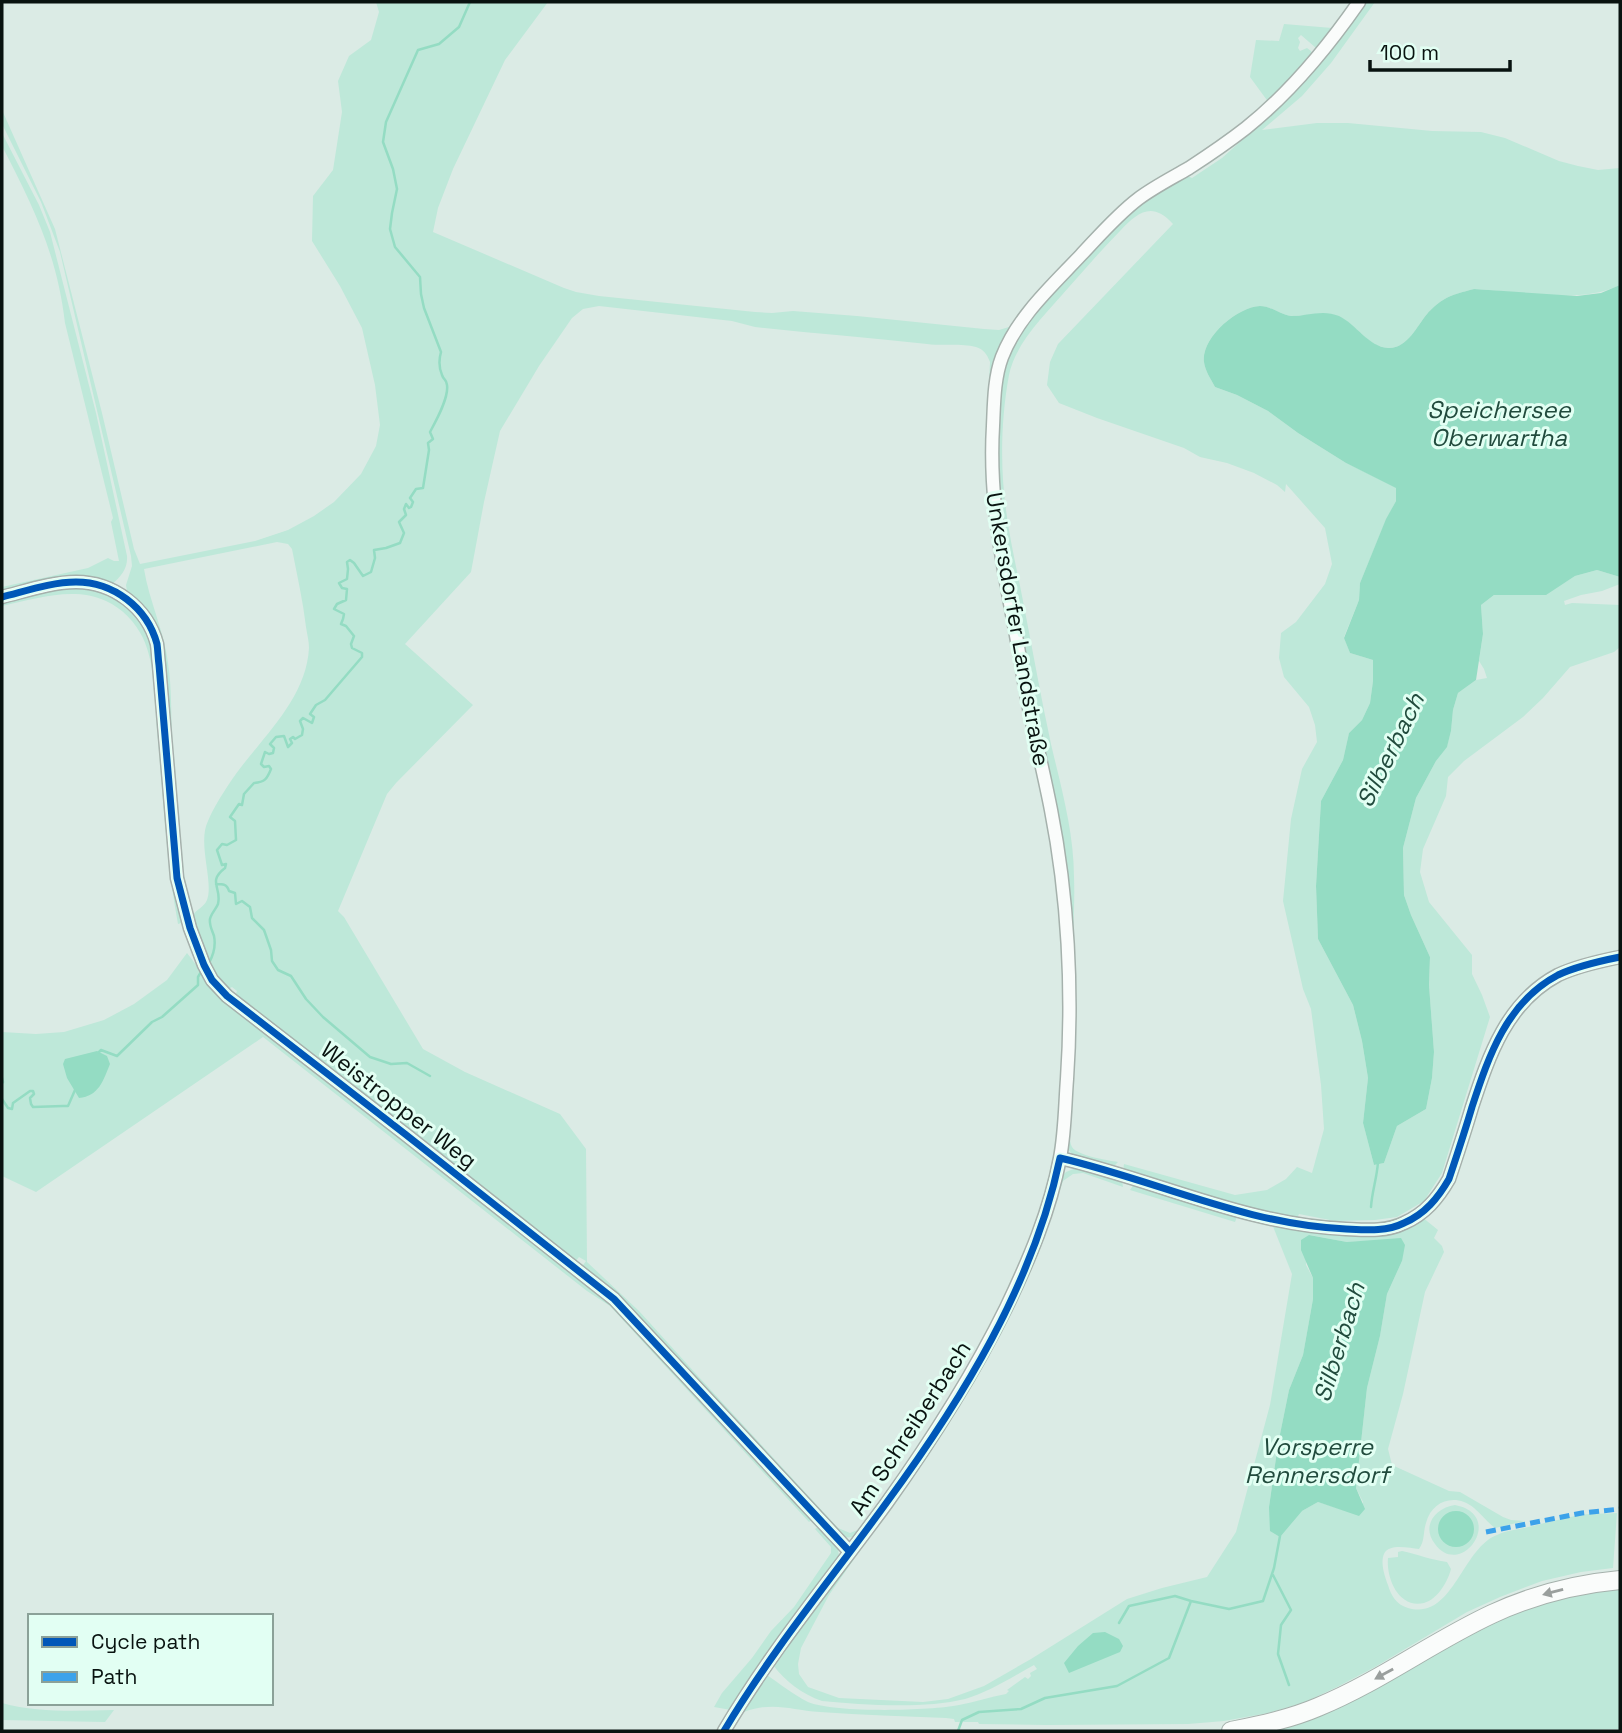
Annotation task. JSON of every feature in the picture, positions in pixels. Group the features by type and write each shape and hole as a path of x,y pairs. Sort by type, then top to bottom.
{"highway":[{"path":"1231,1731 1270,1723 1318,1707 1363,1685 1472,1623 1518,1603 1566,1588 1620,1580"}],"street":[{"name":"Unkersdorfer Landstraße","path":"1060,1158 1069,1040 1065,914 1052,814 1028,702 994,510 992,443 1001,362 1014,333 1026,316 1105,229 1134,202 1205,158 1273,105 1320,55 1359,2"},
{"name":"Weistropper Weg","path":"2,597 65,583 96,584 116,591 144,617 156,643 177,878 190,928 212,981 227,996 614,1300 850,1552"},
{"path":"1060,1158 1285,1222 1359,1230 1388,1229 1403,1224 1427,1209 1449,1179 1485,1068 1501,1033 1518,1008 1536,990 1559,975 1582,966 1620,957"},
{"name":"Am Schreiberbach","path":"724,1731 803,1613 923,1451 979,1360 1017,1286 1037,1238 1053,1190 1060,1158"}],"shaded area":[{"path":"376,2 548,2 505,60 453,169 438,208 433,232 564,288 599,296 755,312 793,311 999,330 1009,327 1032,298 1124,201 1190,159 1187,165 1132,200 1099,232 1107,231 1148,196 1185,175 1192,178 1222,158 1251,132 1325,54 1364,2 1375,2 1331,63 1302,96 1262,130 1317,123 1348,123 1432,131 1481,132 1505,138 1559,161 1578,166 1598,170 1620,168 1620,285 1604,291 1568,296 1474,289 1462,292 1439,303 1401,345 1388,348 1374,343 1348,322 1334,315 1291,316 1260,306 1241,312 1222,325 1208,343 1205,353 1206,369 1215,387 1268,411 1346,463 1396,487 1396,501 1360,583 1359,600 1344,637 1350,653 1373,660 1373,681 1370,703 1362,720 1349,733 1343,760 1321,801 1316,886 1318,939 1353,1005 1362,1041 1368,1078 1363,1123 1374,1165 1384,1163 1397,1126 1426,1109 1432,1078 1434,1052 1429,985 1430,957 1404,895 1403,848 1416,798 1447,746 1458,693 1476,680 1487,678 1479,661 1483,634 1481,605 1494,595 1546,594 1575,576 1597,570 1620,577 1620,584 1564,601 1565,605 1620,605 1620,647 1614,652 1570,667 1523,717 1464,761 1448,777 1446,796 1423,849 1420,872 1429,902 1472,955 1472,974 1490,1017 1442,1173 1424,1201 1397,1217 1335,1221 1299,1214 1296,1221 1123,1171 1124,1164 1235,1195 1267,1190 1286,1179 1297,1167 1312,1173 1324,1129 1321,1085 1311,1009 1303,989 1283,901 1291,819 1302,769 1317,742 1309,707 1284,677 1279,658 1281,633 1296,622 1325,584 1332,564 1325,528 1286,484 1285,492 1254,473 1200,457 1184,448 1059,403 1047,385 1050,362 1058,344 1173,224 1165,217 1152,211 1145,212 1127,224 1042,317 1018,351 1006,391 1002,442 1003,477 1012,546 1072,843 1075,1031 1069,1134 1072,1147 1080,1153 1118,1162 1112,1168 1085,1161 1073,1155 1066,1144 1073,1026 1067,897 1056,814 1031,702 1001,535 995,474 989,473 993,531 1044,796 1057,876 1066,997 1066,1038 1059,1145 1041,1218 998,1319 962,1384 899,1480 868,1523 852,1537 840,1535 833,1530 824,1520 827,1517 822,1511 818,1514 692,1380 679,1361 616,1297 581,1268 586,1261 579,1257 574,1263 235,996 237,991 232,987 227,990 216,979 211,984 223,999 226,998 592,1286 591,1290 597,1295 599,1292 612,1303 813,1519 809,1522 610,1306 587,1291 263,1037 36,1192 2,1176 2,1032 64,1032 104,1020 134,1004 167,980 187,953 200,970 207,964 193,927 179,871 160,641 141,606 127,591 126,585 132,566 131,556 60,252 41,202 2,124 2,110 55,229 134,549 140,564 255,541 288,530 334,502 361,474 376,446 380,425 375,385 362,328 312,241 313,196 333,170 342,112 338,81 349,56 371,40 379,12","holes":["599,306 732,321 755,327 933,345 970,346 983,351 990,362 985,468 988,511 1022,703 1046,815 1058,897 1064,1040 1055,1152 1050,1181 1032,1236 997,1314 965,1374 885,1496 860,1529 850,1533 838,1528 639,1311 587,1262 586,1149 560,1114 465,1072 423,1049 338,911 387,794 473,705 405,644 471,572 500,431 572,318 583,309","277,542 288,544 292,549 309,643 306,668 299,687 278,721 240,768 210,816 204,840 209,892 206,902 193,915 178,830 168,663 144,569"]},
{"path":"1351,2 1356,2 1320,48 1316,48 1301,35 1298,38 1300,51 1307,48 1313,58 1269,103 1250,77 1256,40 1279,41 1284,24 1332,28"},
{"path":"2,133 50,232 96,413 127,556 123,572 112,584 2,593 2,587 88,568 108,558 119,561 111,522 113,518 50,252 24,189 2,146"},
{"path":"64,587 100,589 133,610 152,642 184,922 178,924 174,900 165,826 154,682 147,648 140,632 118,608 106,601 81,594 54,595 2,606 2,600 24,595 26,598 31,597 32,593"},
{"path":"1076,1168 1122,1180 1123,1187 1083,1173 1073,1174 1063,1181 1043,1240 1022,1288 975,1381 829,1595 801,1648 799,1674 808,1687 839,1698 923,1702 948,1699 984,1686 1127,1599 1207,1577 1236,1532 1270,1405 1292,1274 1272,1224 1337,1233 1422,1217 1438,1230 1434,1238 1444,1252 1425,1292 1388,1449 1392,1465 1449,1491 1460,1492 1503,1517 1525,1521 1495,1528 1467,1503 1452,1500 1439,1504 1429,1515 1419,1549 1395,1547 1384,1554 1384,1574 1391,1593 1398,1602 1404,1607 1423,1609 1436,1604 1447,1594 1485,1542 1506,1532 1580,1515 1617,1513 1613,1568 1542,1581 1500,1597 1467,1612 1375,1667 1305,1702 1268,1713 1224,1721 1188,1724 979,1724 955,1722 954,1719 946,1718 836,1713 782,1707 764,1707 744,1712 743,1708 763,1676 767,1675 808,1702 820,1706 905,1710 959,1705 1006,1694 1009,1691 1007,1690 1025,1677 1028,1679 1030,1673 1037,1669 1034,1665 965,1699 932,1704 894,1705 822,1701 795,1687 773,1665 963,1396 1060,1178","holes":["1310,1235 1347,1242 1374,1241 1402,1261 1387,1294 1367,1388 1356,1488 1363,1502 1359,1515 1318,1502 1302,1511 1269,1507 1289,1390 1303,1355 1313,1299 1313,1278 1306,1265"]},
{"path":"1134,1184 1238,1214 1235,1222 1130,1190"},
{"path":"1455,1505 1470,1511 1477,1520 1478,1531 1474,1542 1466,1550 1456,1554 1445,1553 1431,1537 1430,1525 1441,1510"},
{"path":"818,1527 838,1548 839,1557 731,1710 714,1707 771,1631 794,1607 831,1553 831,1547 815,1529"},
{"path":"1398,1552 1447,1562 1451,1569 1442,1589 1434,1598 1415,1604 1401,1597 1396,1591 1389,1575 1388,1558 1398,1557"},
{"path":"1620,1587 1620,1729 1263,1731 1489,1623 1557,1597"},
{"path":"2,1703 44,1710 114,1710 105,1722 2,1720"}],"water":[{"name":"Speichersee Oberwartha","path":"1620,285 1620,577 1597,570 1575,576 1546,595 1494,595 1481,605 1483,634 1476,680 1458,693 1447,747 1436,761 1416,798 1403,848 1404,895 1430,957 1429,985 1434,1052 1432,1078 1426,1109 1397,1126 1384,1163 1374,1165 1363,1123 1368,1078 1362,1041 1353,1005 1318,939 1316,886 1321,801 1343,760 1349,733 1362,720 1370,703 1373,681 1373,660 1350,653 1344,638 1359,600 1360,583 1396,501 1396,488 1346,463 1268,411 1215,387 1206,369 1205,353 1208,343 1222,325 1241,312 1260,306 1291,316 1333,314 1375,344 1388,348 1401,345 1439,303 1462,292 1474,289 1577,296 1601,293"},
{"path":"97,1051 107,1056 110,1064 96,1091 79,1098 67,1078 63,1064 65,1059"},
{"name":"Vorsperre Rennersdorf","path":"1309,1235 1347,1242 1401,1238 1405,1245 1402,1261 1387,1294 1367,1388 1356,1488 1365,1509 1359,1516 1318,1502 1302,1511 1280,1537 1270,1531 1269,1507 1289,1390 1303,1355 1313,1299 1313,1278 1301,1250 1301,1240"},
{"path":"1456,1511 1469,1516 1474,1529 1469,1542 1456,1547 1443,1542 1438,1529 1443,1516"},
{"path":"1105,1632 1119,1639 1123,1646 1120,1652 1069,1673 1064,1663 1078,1646 1093,1633"}],"waterway":[{"path":"209,963 215,943 210,919 219,898 216,881 226,864 222,865 217,850 222,844 227,845 236,840 235,821 230,817 239,804 242,805 244,794 254,783 263,781 268,775 271,769 261,764 265,752 273,753 274,748 270,744 276,737 284,736 288,747 292,743 290,739 302,735 300,721 303,718 312,723 314,717 310,714 316,705 325,700 362,657 362,653 352,648 354,636 341,624 344,614 334,609 337,604 346,600 347,589 342,588 339,583 347,579 347,562 350,560 363,576 371,572 374,550 400,543 404,533 399,522 406,515 406,504 411,507 413,502 410,498 416,489 423,488 428,443 433,439 430,432 444,403 447,385 440,369 441,352 424,308 420,277 395,247 390,229 397,189 383,142 386,122 418,50 439,44 459,27 470,2"},
{"path":"216,884 224,885 235,893 236,904 242,901 250,907 252,918 264,930 272,961 278,970 291,976 306,999 323,1017 370,1057 391,1064 407,1063 430,1076"},
{"path":"99,1052 101,1050 117,1056 152,1022 162,1017 198,985 201,972"},
{"path":"2,1078 2,1083"},
{"path":"2,1099 8,1108 12,1109 13,1103 33,1091 34,1094 30,1098 33,1107 68,1106 75,1090"},
{"name":"Silberbach","path":"1371,1207 1378,1162"},
{"name":"Silberbach","path":"958,1731 962,1720 979,1712 1021,1709 1045,1698 1117,1686 1169,1658 1191,1601 1229,1609 1263,1601 1274,1568 1280,1536"},
{"path":"1273,1575 1291,1610 1281,1625 1278,1654 1289,1685"},
{"path":"1119,1623 1129,1606 1175,1596 1191,1601"}],"marked path":[{"path":"1486,1532 1582,1513 1620,1509"}],"cycle path":[{"path":"2,597 39,587 90,583 103,586 127,599 137,608 152,631 157,647 177,878 190,928 212,980 227,996 614,1299 850,1552"},
{"path":"724,1731 782,1643 915,1463 968,1381 1014,1295 1033,1250 1060,1158 1237,1211 1273,1219 1309,1226 1353,1229 1376,1230 1397,1226 1425,1210 1449,1179 1493,1050 1502,1032 1525,1000 1540,986 1558,975 1581,966 1620,957"}]}
